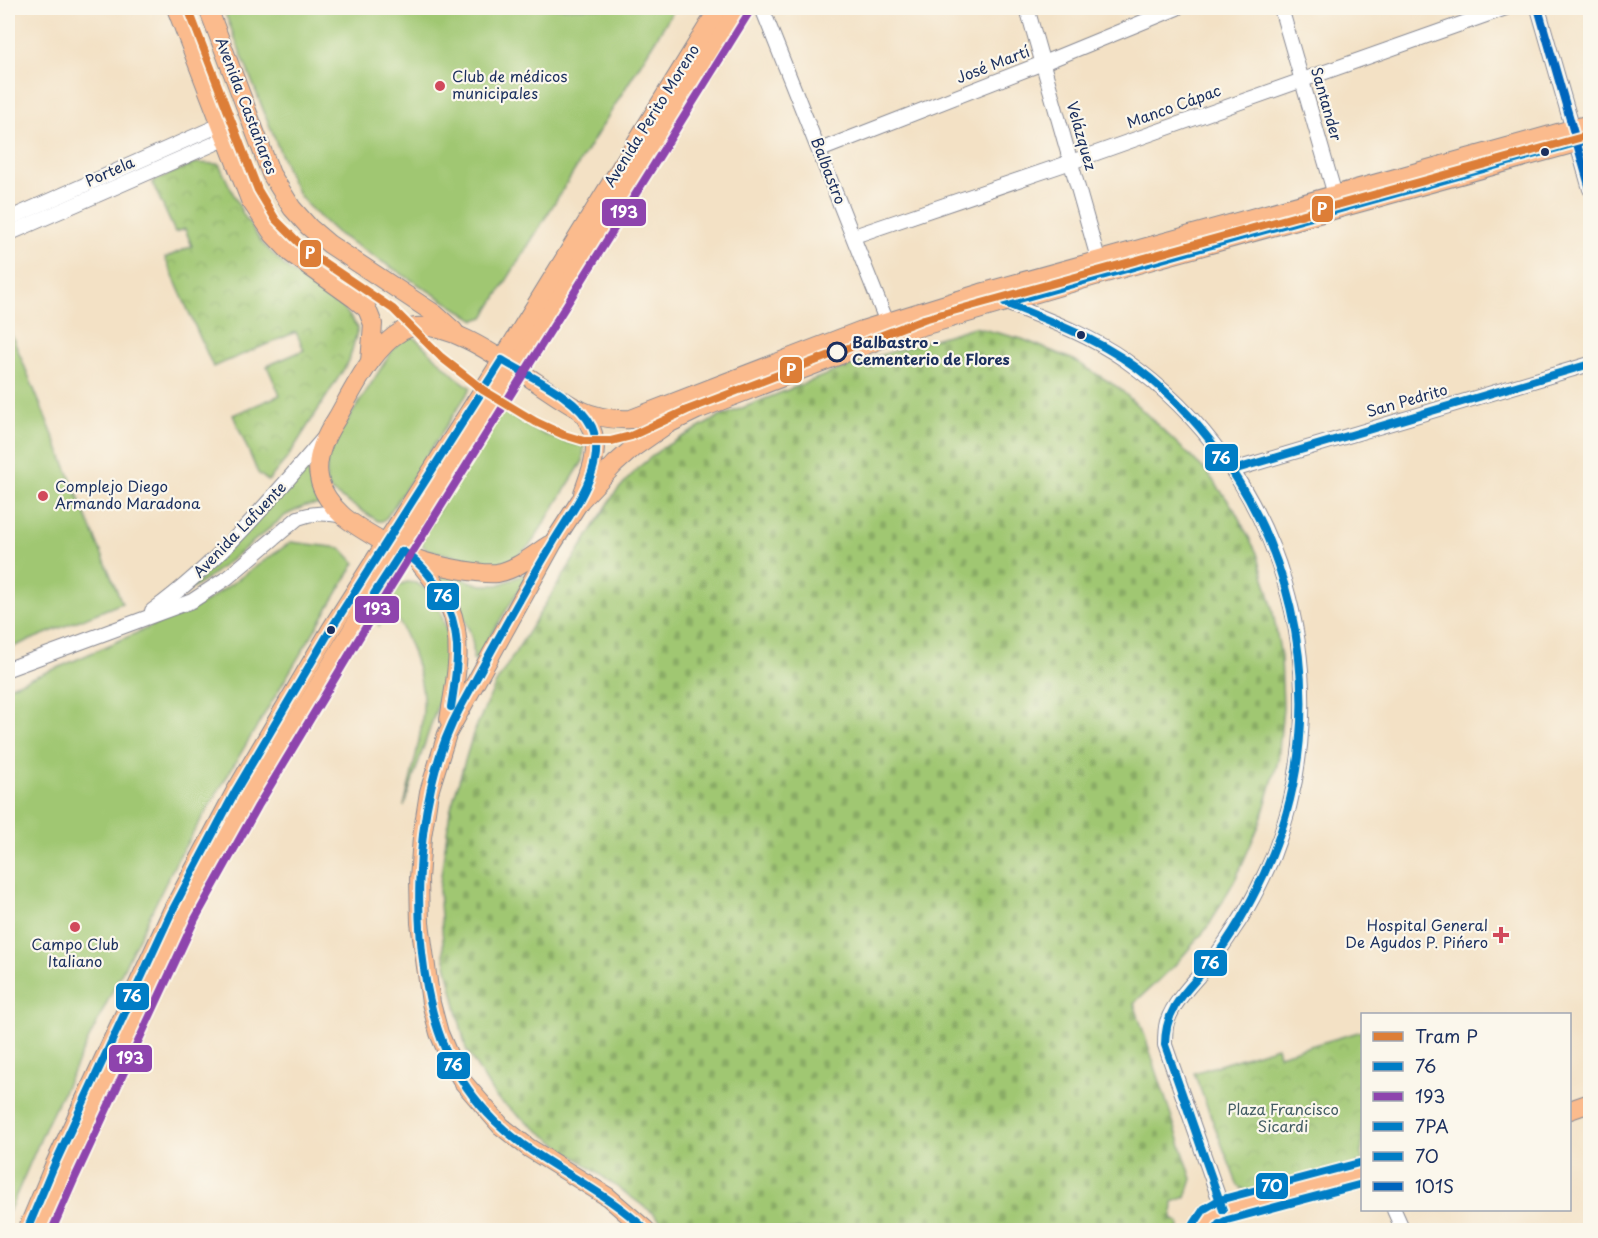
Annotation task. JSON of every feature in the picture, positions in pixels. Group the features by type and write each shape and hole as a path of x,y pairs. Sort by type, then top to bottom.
{"main road":[{"name":"Avenida Castañares","path":"176,8 250,200 273,234 292,254 367,309 373,324 370,362"},
{"name":"Avenida Castañares","path":"208,8 271,174 292,208 329,244 435,314 457,334"},
{"name":"Avenida Perito Moreno","path":"41,1230 186,914 249,801 361,615 409,555 509,364 719,8"},
{"name":"Avenida Perito Moreno","path":"27,1230 53,1168 172,910 235,792 331,629 386,542 509,364 739,8"},
{"path":"447,734 553,543 580,501 621,458 666,425 890,328 981,293 1100,268 1583,134"},
{"path":"553,543 511,568 497,573 462,569 409,555 386,542 343,516 322,489 319,478 320,456 328,433 370,362 400,332 412,327 430,327 457,334 579,409 615,420 631,419 828,343 1005,303 1100,268"},
{"path":"579,409 592,426 596,442 592,469 580,501"},
{"path":"409,555 448,604 455,623 458,643 458,663 447,734 429,792 422,837 419,879 420,923 425,968 439,1033 463,1082 501,1126 528,1148 608,1197 646,1230"},
{"path":"1571,1109 1590,1103"},
{"path":"1203,1230 1212,1216 1223,1210 1361,1173"}],"street":[{"name":"Balbastro","path":"762,8 890,328"},
{"name":"Velázquez","path":"1028,8 1100,268"},
{"name":"José Martí","path":"820,150 1177,8"},
{"name":"Santander","path":"1281,8 1337,202"},
{"name":"Manco Cápac","path":"854,236 1506,8"},
{"path":"1538,8 1583,134 1590,189"},
{"name":"Portela","path":"8,219 223,132"},
{"name":"Portela","path":"8,234 223,132"},
{"path":"981,293 1098,343 1124,359 1165,392 1195,421 1233,470 1262,522 1284,579 1294,618 1300,658 1302,698 1301,738 1286,817 1273,855 1236,927 1173,1007 1166,1024 1165,1045 1223,1210"},
{"name":"San Pedrito","path":"1233,470 1590,364"},
{"name":"Avenida Lafuente","path":"143,618 179,592 221,553 280,491 328,433"},
{"name":"Avenida Lafuente","path":"8,669 192,601 209,591 298,518 323,513 343,516"},
{"path":"1395,1211 1403,1230"}],"green space":[{"name":"Club de médicos municipales","path":"223,8 675,8 484,317 475,320 338,234 300,196 291,180"},
{"path":"195,163 219,164 243,214 262,243 289,270 343,307 358,328 349,361 288,457 268,481 258,473 233,415 280,395 267,366 304,350 296,332 213,367 165,258 192,246 185,229 175,232 152,182"},
{"name":"Complejo Diego Armando Maradona","path":"8,326 122,603 8,649"},
{"path":"974,327 1022,339 1074,360 1119,388 1207,472 1234,509 1257,553 1271,602 1281,656 1283,708 1278,761 1260,823 1237,876 1208,927 1174,966 1134,1003 1192,1179 1186,1197 1173,1202 1172,1219 1179,1223 1179,1230 670,1230 653,1213 496,1098 466,1049 444,955 439,890 450,811 473,734 496,683 615,493 639,467 662,448 717,418 861,361"},
{"path":"413,336 471,388 387,517 378,521 332,492 326,484 327,457 332,445 397,343"},
{"path":"501,409 541,433 561,441 584,446 583,461 531,544 514,559 503,564 492,565 429,550 423,546 423,535"},
{"path":"307,464 312,485 324,504 305,506 286,515 203,582 181,595"},
{"name":"Campo Club Italiano","path":"291,542 341,548 355,563 178,858 47,1124 8,1214 8,687 62,666 204,603"},
{"path":"437,571 481,585 498,585 527,573 528,575 475,661 467,624"},
{"path":"407,582 416,583 428,590 438,605 447,632 449,655 443,689 404,806 420,736 423,696 413,654 396,616 386,615 379,626 378,609 386,594"},
{"name":"Plaza Francisco Sicardi","path":"1361,1031 1361,1162 1252,1195 1238,1186 1194,1073 1277,1047 1279,1055"}],"tram line":[{"name":"P","path":"188,8 258,190 276,220 307,251 393,309 441,357 483,390 536,422 584,441 611,441 631,436 687,410 924,319 1590,135"}],"transit line":[{"name":"101S","path":"1538,8 1590,189"},
{"name":"193","path":"52,1230 195,919 258,806 370,620 748,14"},
{"name":"76","path":"1005,303 1590,139"},
{"name":"76","path":"1005,303 1081,335 1118,355 1151,379 1200,428 1240,483 1270,544 1290,608 1300,674 1300,742 1288,809 1264,874 1235,929 1221,950 1180,998 1169,1018 1166,1031 1165,1045 1223,1210"},
{"name":"76","path":"27,1230 53,1168 172,911 235,792 331,629 502,360 565,397 576,406 592,427 596,455 583,493 503,630 459,710 443,746 431,787 423,832 420,926 424,971 433,1014 446,1051 467,1088 481,1105 513,1137 610,1201 646,1230"},
{"name":"76","path":"1233,470 1590,364"},
{"name":"76","path":"374,594 402,551 413,559 432,580 447,605 455,632 457,661 451,707"},
{"name":"7O","path":"1194,1224 1204,1209 1219,1200 1359,1163"},
{"name":"7PA","path":"1215,1230 1219,1224 1227,1220 1361,1184"}],"place":[{"name":"Club de médicos municipales","path":"440,86"},
{"name":"Balbastro - Cementerio de Flores","path":"837,352"},
{"name":"Complejo Diego Armando Maradona","path":"43,496"},
{"name":"Campo Club Italiano","path":"75,927"},
{"name":"Hospital General De Agudos P. Pińero","path":"1501,935"}]}
